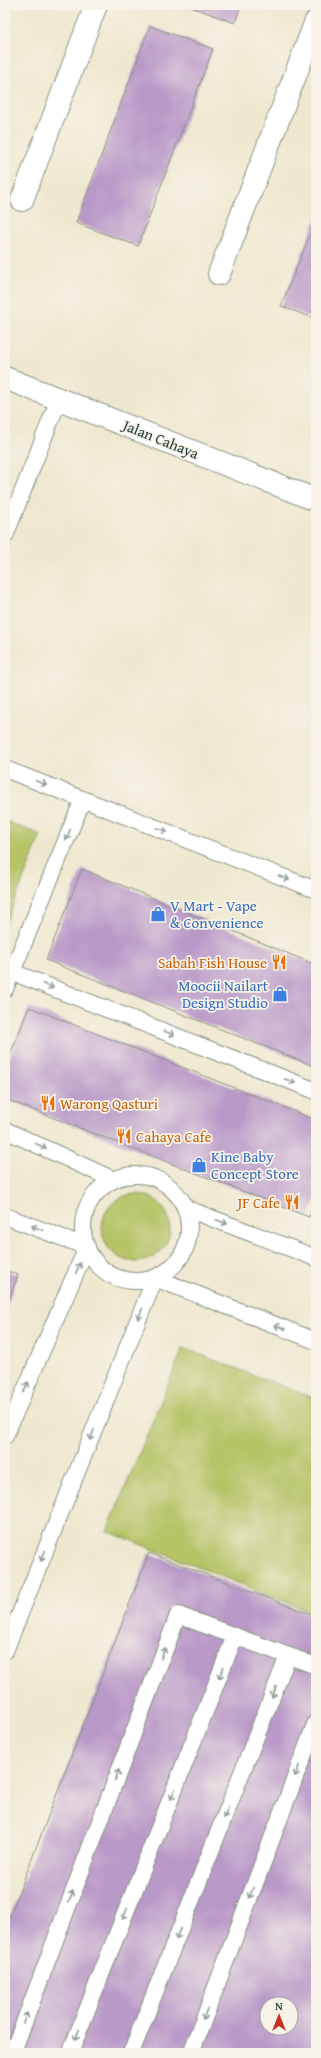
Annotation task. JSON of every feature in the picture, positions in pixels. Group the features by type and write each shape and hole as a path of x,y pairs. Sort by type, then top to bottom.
{"street":[{"path":"22,200 96,5"},
{"path":"219,274 316,21"},
{"name":"Jalan Cahaya","path":"5,378 316,500"}],"lane":[{"path":"5,536 59,399"},
{"path":"5,769 316,890"},
{"path":"5,989 83,799"},
{"path":"12,972 316,1091"},
{"path":"5,1130 114,1180"},
{"path":"131,1176 148,1177 158,1181 177,1194 185,1208 189,1225 188,1241 181,1257 170,1269 155,1278 137,1281 119,1279 102,1270 90,1256 84,1239 83,1222 88,1204 100,1189 114,1180 131,1176"},
{"path":"185,1208 316,1258"},
{"path":"5,1216 87,1246"},
{"path":"5,1436 9,1413 87,1246"},
{"path":"155,1278 316,1341"},
{"path":"5,1651 155,1278"},
{"path":"13,2052 178,1615 316,1666"},
{"path":"70,2053 235,1636"},
{"path":"131,2053 288,1656"},
{"path":"191,2053 316,1722"}],"green space":[{"path":"5,821 41,835 5,925"},
{"path":"129,1194 143,1194 155,1199 165,1209 170,1221 170,1235 165,1247 155,1257 143,1262 129,1262 117,1257 107,1247 102,1235 102,1221 107,1209 117,1199"},
{"path":"183,1348 316,1399 316,1614 107,1531"}],"building":[{"path":"186,5 241,5 235,23"},
{"path":"150,26 213,49 138,246 76,223"},
{"path":"316,219 316,319 281,306"},
{"path":"82,869 316,965 316,1067 46,960"},
{"path":"29,1007 316,1120 316,1199 309,1217 5,1099 5,1068"},
{"path":"5,1270 18,1275 5,1311"},
{"path":"149,1553 316,1616 316,2041 311,2053 5,2053 5,1929"}],"place":[{"name":"V Mart - Vape & Convenience","path":"158,914"},
{"name":"Sabah Fish House","path":"279,962"},
{"name":"Moocii Nailart Design Studio","path":"280,994"},
{"name":"Warong Qasturi","path":"48,1103"},
{"name":"Cahaya Cafe","path":"124,1136"},
{"name":"Kine Baby Concept Store","path":"199,1165"},
{"name":"JF Cafe","path":"292,1202"}]}
